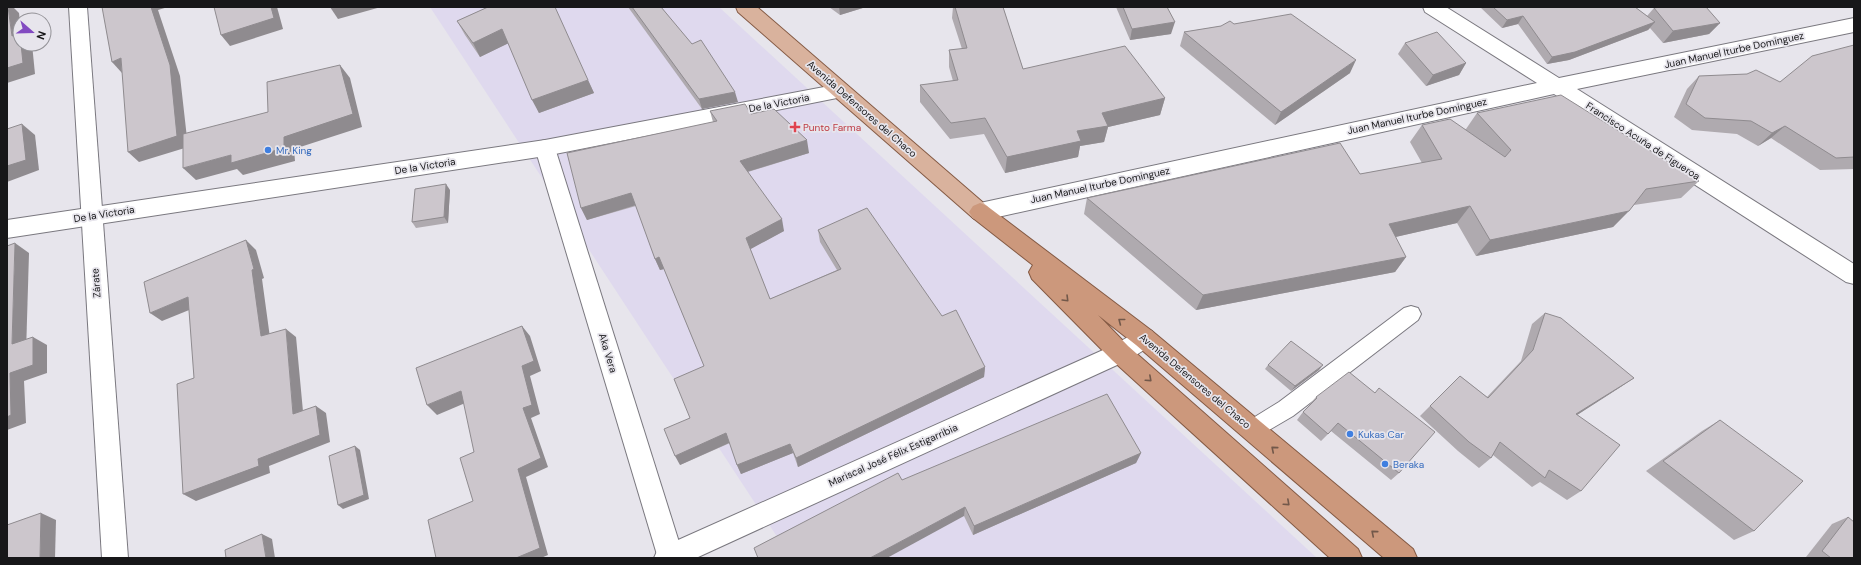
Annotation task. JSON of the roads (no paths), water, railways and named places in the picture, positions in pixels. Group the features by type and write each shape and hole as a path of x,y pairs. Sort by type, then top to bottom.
{"highway":[{"name":"Avenida Defensores del Chaco","path":"980,212 1144,338 1404,558"},
{"name":"Avenida Defensores del Chaco","path":"980,212 1120,353 1349,558"}],"main road":[{"name":"Avenida Defensores del Chaco","path":"748,8 840,91 980,212"}],"street":[{"name":"Zárate","path":"78,7 115,558"},
{"name":"Francisco Acuña de Figueroa","path":"1432,7 1854,275"},
{"name":"Juan Manuel Iturbe Dominguez","path":"980,212 1557,86 1854,25"},
{"name":"De la Victoria","path":"7,229 545,148 840,91"},
{"name":"Aka Vera","path":"545,148 669,557"},
{"name":"Mariscal José Félix Estigarribia","path":"669,557 1120,353 1144,338"}],"lane":[{"path":"1252,430 1286,409 1410,314"}],"place":[{"name":"Punto Farma","path":"795,127"},
{"name":"Mr. King","path":"268,150"},
{"name":"Kukas Car","path":"1350,434"},
{"name":"Beraka","path":"1385,464"}]}
